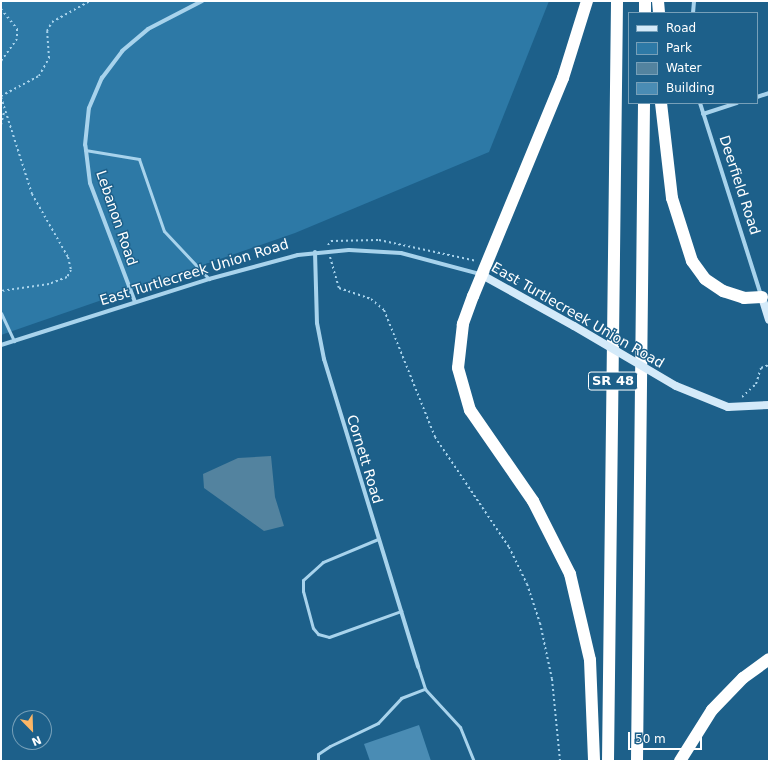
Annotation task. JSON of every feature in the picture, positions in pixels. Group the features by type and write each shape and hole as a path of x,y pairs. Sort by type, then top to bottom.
{"highway":[{"path":"588,1 564,78 484,270 458,346 460,382 470,410 537,508 570,574 590,660 594,761"},
{"name":"SR 48","path":"608,761 617,1"},
{"path":"645,1 645,12"},
{"path":"658,1 659,12"},
{"name":"SR 48","path":"637,761 644,104"},
{"path":"661,104 672,198 692,261 705,279 723,291 744,298 762,297"},
{"path":"680,761 712,710 743,678 769,659"}],"street":[{"name":"Lebanon Road","path":"135,302 90,183 85,150 89,108 102,78 122,51 148,29 202,1"},
{"path":"693,12 694,1"},
{"path":"758,97 769,93"},
{"name":"Deerfield Road","path":"700,104 769,320"},
{"path":"703,114 734,104"},
{"name":"East Turtlecreek Union Road","path":"1,345 209,279 315,252 401,253 484,270 574,326 676,386 728,407 769,405"},
{"name":"Cornett Road","path":"315,252 317,323 324,359 418,667"}],"lane":[{"path":"85,150 139,159 164,231 209,279"},
{"path":"1,313 14,341"},
{"path":"378,539 323,562 303,580 303,591 313,628 318,634 329,637 401,610"},
{"path":"418,667 425,689 460,727 474,761"},
{"path":"318,761 318,754 330,746 378,723 401,698 425,689"}],"path":[{"path":"1,291 49,284 67,277 71,270 68,257 32,194 16,137 4,111 1,97 39,76 49,58 47,31 52,22 90,1"},
{"path":"1,9 17,29 17,39 1,61"},
{"path":"1,125 4,111"},
{"path":"527,289 439,251 379,240 331,240 329,251 339,288 370,299 384,310 435,437 509,547 527,584 540,623 552,679 560,761"},
{"path":"733,399 752,391 761,368 769,365"}],"green space":[{"path":"1,1 549,1 489,152 295,233 1,335"}],"water":[{"path":"271,456 275,497 284,526 264,531 204,488 203,474 238,458"}],"building":[{"path":"419,725 431,761 370,761 364,744"}]}
